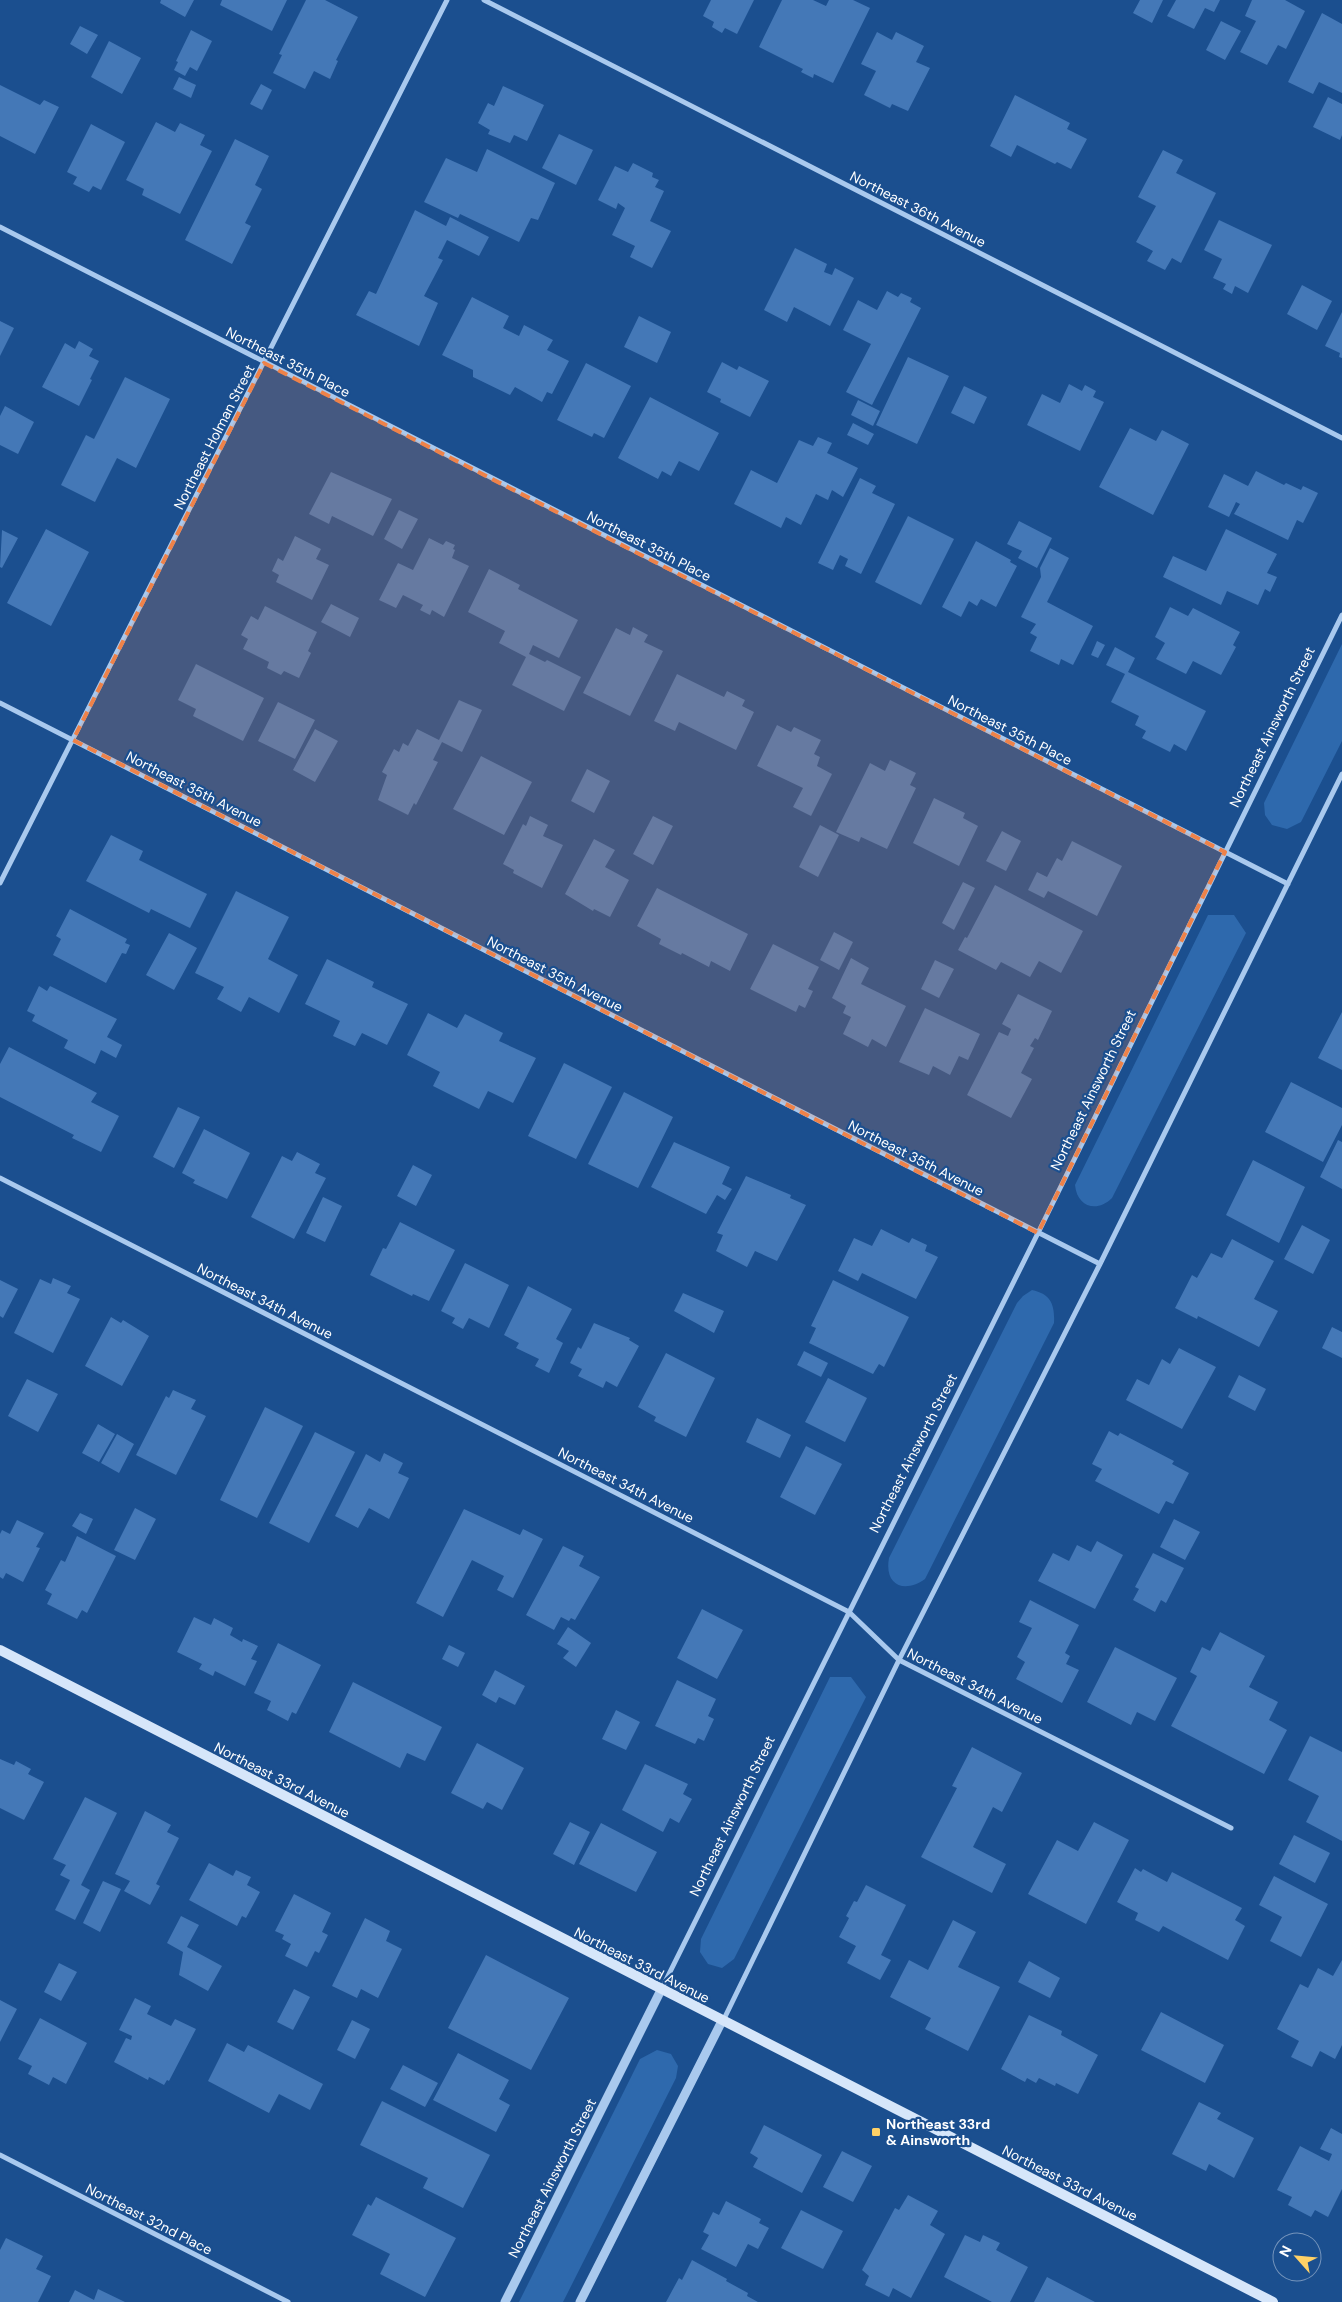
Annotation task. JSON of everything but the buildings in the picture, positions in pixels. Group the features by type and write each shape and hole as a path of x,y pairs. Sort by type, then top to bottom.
{"main road":[{"name":"Northeast 33rd Avenue","path":"0,1650 1273,2302"}],"street":[{"name":"Northeast Holman Street","path":"0,883 447,0"},
{"name":"Northeast 36th Avenue","path":"484,0 1342,438"},
{"name":"Northeast 35th Place","path":"0,228 1288,884"},
{"name":"Northeast Ainsworth Street","path":"505,2302 1038,1233 1342,615"},
{"name":"Northeast 35th Avenue","path":"0,703 1100,1264"},
{"path":"580,2302 722,2021 899,1660 1100,1264 1342,774"},
{"name":"Northeast 34th Avenue","path":"0,1178 849,1612 899,1660 1230,1828"},
{"name":"Northeast 32nd Place","path":"0,2155 288,2302"}],"highlighted area":[{"path":"264,363 1225,852 1038,1233 73,740"}],"shaded area":[{"path":"1342,644 1342,741 1301,822 1287,829 1272,825 1265,815 1264,803"},
{"path":"1208,915 1234,915 1246,933 1112,1198 1100,1205 1094,1206 1084,1203 1075,1185"},
{"path":"1032,1290 1048,1297 1054,1311 1054,1323 925,1579 910,1586 897,1584 890,1575 888,1567 889,1558 1017,1303"},
{"path":"830,1677 851,1677 866,1697 734,1959 722,1968 708,1964 700,1952 701,1939"},
{"path":"657,2050 671,2054 678,2066 676,2078 563,2302 519,2302 640,2059"}],"place":[{"name":"Northeast 33rd & Ainsworth","path":"876,2132"}]}
